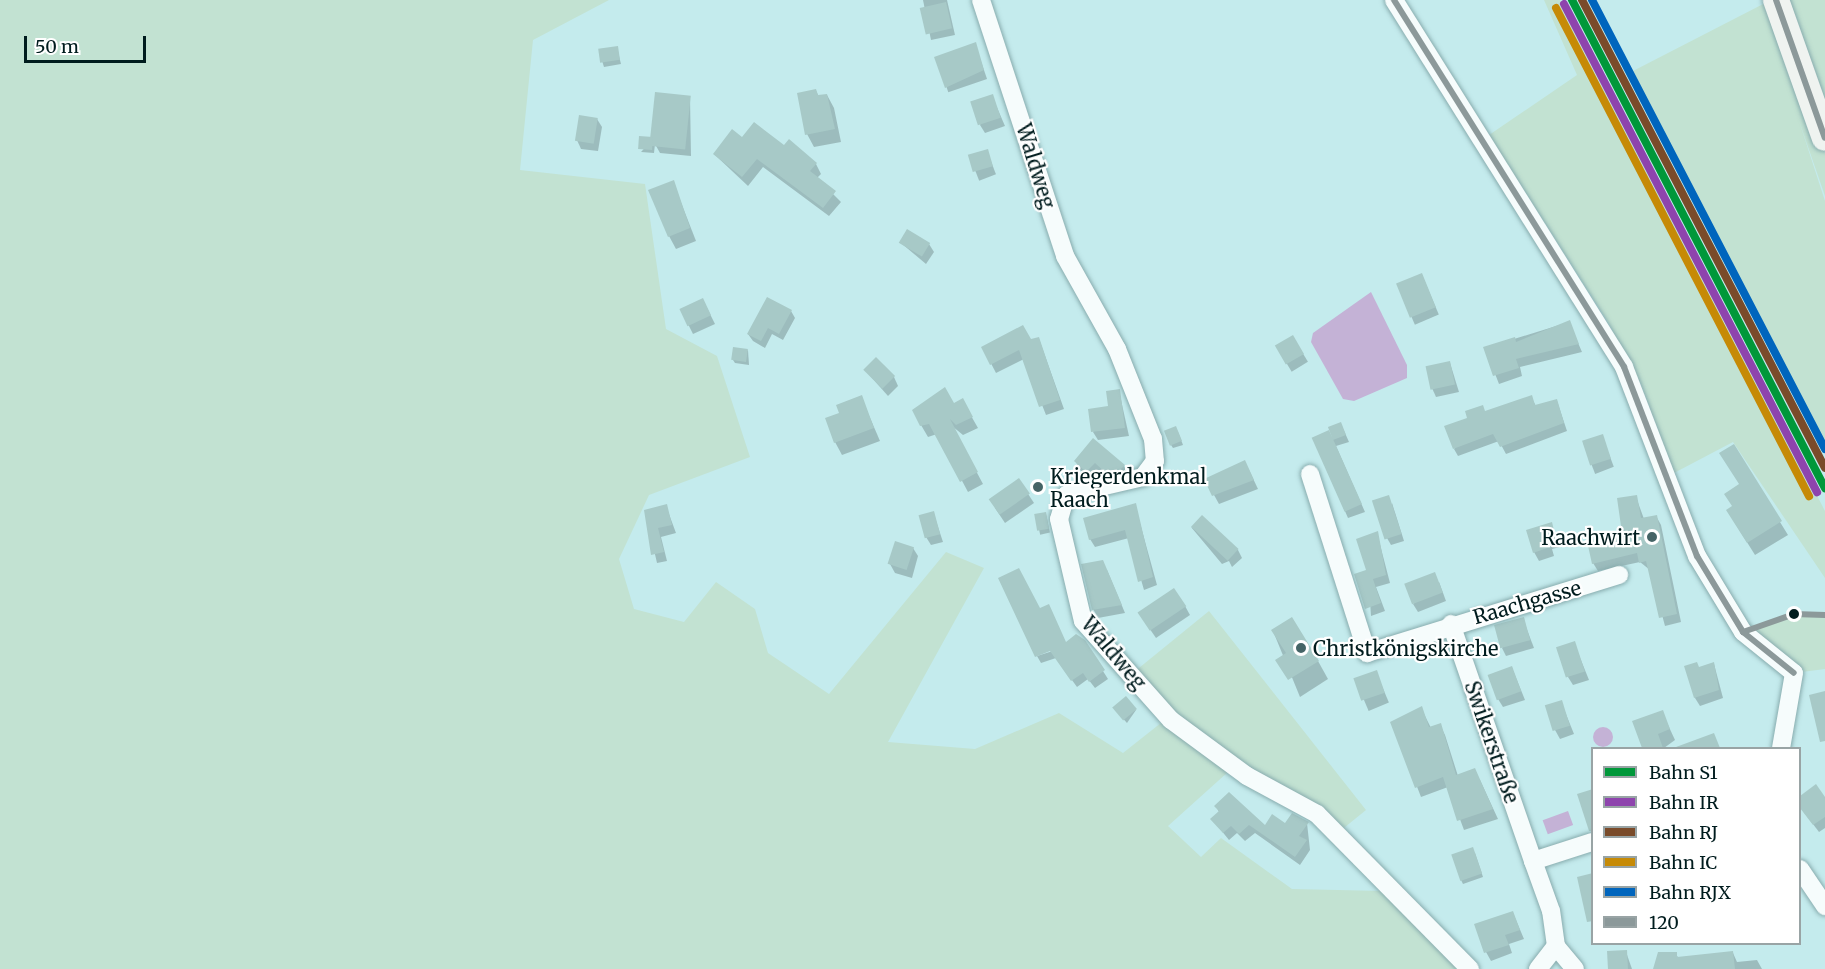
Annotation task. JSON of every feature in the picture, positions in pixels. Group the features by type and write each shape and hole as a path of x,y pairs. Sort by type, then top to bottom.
{"main road":[{"path":"1776,0 1825,138"}],"street":[{"name":"Waldweg","path":"981,0 1065,256 1117,349 1153,439 1155,461 1143,477 1066,495 1059,519 1083,621 1171,720 1247,776 1317,814 1470,969"},
{"path":"1394,0 1624,367 1703,565 1743,632 1794,673 1781,747"},
{"name":"Raachgasse","path":"1310,474 1367,653 1451,624 1619,575"},
{"name":"Swikerstraße","path":"1451,624 1551,911 1556,946"},
{"path":"1533,861 1591,843"},
{"path":"1801,870 1825,906"},
{"path":"1538,969 1556,946 1575,969"}],"green space":[{"path":"0,0 609,0 533,40 520,170 645,184 666,329 717,356 750,457 649,495 619,559 634,609 684,622 716,582 755,609 768,653 829,694 946,552 984,568 888,742 975,749 1059,713 1123,753 1171,715 1134,672 1209,611 1366,810 1334,836 1309,815 1228,772 1168,826 1201,857 1221,838 1292,889 1383,891 1471,969 0,969"},
{"path":"1544,0 1560,0 1825,511 1825,578 1733,442 1674,473 1641,384 1608,322 1489,135 1577,75"},
{"path":"1784,0 1825,0 1825,112"},
{"path":"1769,1 1825,153 1825,196 1799,121 1825,201 1825,449 1633,71"},
{"path":"1794,614 1825,615 1825,669 1794,673 1743,632"}],"shaded area":[{"path":"1371,292 1407,365 1407,378 1354,401 1343,399 1311,342 1313,333"},
{"path":"1603,727 1610,730 1613,737 1610,744 1603,747 1596,744 1593,737 1596,730"},
{"path":"1568,811 1573,825 1548,834 1543,820"}],"building":[{"path":"946,2 952,28 926,34 920,8"},
{"path":"976,42 984,70 945,88 934,57"},
{"path":"618,46 620,60 600,63 598,49"},
{"path":"816,89 818,95 827,94 835,129 805,135 797,93"},
{"path":"655,92 691,96 685,149 649,146"},
{"path":"993,94 1001,118 978,125 970,101"},
{"path":"579,115 598,118 594,144 575,141"},
{"path":"754,122 784,145 789,139 817,163 810,171 836,191 823,208 757,159 742,177 713,154 732,129 742,137"},
{"path":"639,136 653,137 652,150 638,149"},
{"path":"988,149 993,166 973,172 968,155"},
{"path":"674,180 690,228 668,237 648,190"},
{"path":"907,229 930,243 922,257 899,243"},
{"path":"1422,273 1436,307 1410,318 1396,283"},
{"path":"767,297 792,310 779,334 768,328 761,341 747,334"},
{"path":"703,298 711,315 687,326 679,309"},
{"path":"1570,320 1579,344 1516,359 1519,368 1493,376 1483,347 1515,337 1516,342"},
{"path":"1023,325 1031,339 1039,337 1060,400 1039,407 1019,350 990,365 981,347"},
{"path":"1293,335 1304,354 1286,365 1275,346"},
{"path":"733,347 748,349 746,362 731,360"},
{"path":"876,357 895,376 882,389 863,370"},
{"path":"1450,361 1455,384 1431,390 1426,366"},
{"path":"945,387 954,403 963,398 973,417 956,425 950,419 978,472 960,482 929,424 920,426 912,410"},
{"path":"1120,389 1125,428 1091,432 1088,409 1108,406 1106,391"},
{"path":"862,395 874,428 834,443 825,418 839,413 836,405"},
{"path":"1532,395 1535,405 1557,399 1564,423 1500,447 1493,434 1453,449 1444,426 1467,418 1465,411 1483,405 1485,411"},
{"path":"1341,422 1346,435 1333,440 1328,427"},
{"path":"1176,426 1182,441 1170,446 1164,431"},
{"path":"1329,430 1362,504 1345,512 1312,438"},
{"path":"1603,434 1611,459 1590,466 1582,441"},
{"path":"1093,438 1125,465 1119,471 1107,474 1095,463 1086,472 1074,461"},
{"path":"1734,444 1782,521 1747,543 1726,510 1732,506 1724,494 1739,484 1719,453"},
{"path":"1245,460 1254,480 1212,496 1204,479"},
{"path":"1019,478 1030,494 1000,515 989,499"},
{"path":"1389,495 1402,534 1385,540 1372,501"},
{"path":"1637,495 1641,518 1657,515 1677,614 1659,618 1646,561 1639,563 1637,553 1592,564 1587,541 1622,533 1617,498"},
{"path":"1136,503 1153,577 1138,582 1125,530 1089,540 1083,518"},
{"path":"667,504 672,525 658,528 664,552 651,555 644,510"},
{"path":"934,511 940,534 925,538 919,515"},
{"path":"1046,512 1049,529 1037,531 1034,514"},
{"path":"1202,515 1239,549 1228,561 1191,527"},
{"path":"1552,522 1556,539 1548,541 1550,547 1533,553 1526,530"},
{"path":"1378,531 1386,575 1373,579 1381,603 1365,609 1354,574 1366,570 1356,539"},
{"path":"895,541 914,547 907,570 888,564"},
{"path":"1103,560 1122,605 1092,610 1081,564"},
{"path":"1019,568 1040,608 1049,604 1066,642 1076,634 1085,640 1105,670 1089,682 1083,673 1071,681 1050,651 1035,657 998,578"},
{"path":"1435,572 1443,593 1412,604 1404,584"},
{"path":"1174,588 1186,606 1150,631 1138,613"},
{"name":"Christkönigskirche","path":"1292,617 1319,661 1288,680 1275,660 1286,653 1271,630"},
{"path":"1524,617 1530,640 1500,648 1494,625"},
{"path":"1575,641 1585,671 1566,678 1556,647"},
{"path":"1697,662 1699,667 1714,662 1719,690 1694,698 1684,666"},
{"path":"1512,666 1521,691 1497,700 1488,675"},
{"path":"1377,670 1385,693 1361,701 1353,678"},
{"path":"1825,691 1825,741 1820,742 1809,695"},
{"path":"1126,696 1137,709 1123,721 1112,708"},
{"path":"1562,700 1570,726 1553,731 1545,705"},
{"path":"1422,706 1429,727 1441,723 1456,775 1475,768 1493,809 1457,821 1443,777 1415,788 1390,722"},
{"path":"1663,710 1670,729 1658,734 1663,747 1642,747 1632,721"},
{"path":"1714,733 1720,747 1676,747"},
{"path":"1816,784 1825,797 1825,817 1813,825 1801,809 1801,795"},
{"path":"1591,790 1591,831 1589,831 1577,794"},
{"path":"1229,792 1265,825 1272,814 1285,823 1292,813 1309,822 1299,836 1307,840 1295,857 1249,825 1239,834 1231,826 1223,833 1210,819 1219,811 1214,806"},
{"path":"1473,847 1482,873 1460,881 1451,854"},
{"path":"1591,874 1591,921 1587,922 1577,877"},
{"path":"1513,911 1520,930 1505,935 1509,945 1484,953 1474,924"},
{"path":"1627,950 1628,969 1608,969 1607,951"},
{"path":"1733,951 1735,969 1653,969 1658,952 1677,952 1677,957"}],"rail line":[{"name":"S1","path":"1572,0 1825,488"},
{"name":"RJ","path":"1582,0 1825,468"},
{"name":"RJX","path":"1592,0 1825,449"},
{"name":"IR","path":"1564,4 1817,492"},
{"name":"IC","path":"1556,8 1809,496"}],"transit line":[{"name":"120","path":"1394,0 1624,367 1697,556 1743,632 1794,673"},
{"name":"120","path":"1776,0 1825,138"},
{"name":"120","path":"1743,632 1794,614 1825,615"}],"place":[{"name":"Kriegerdenkmal Raach","path":"1038,487"},
{"name":"Raachwirt","path":"1652,537"},
{"name":"Christkönigskirche","path":"1301,648"}]}
